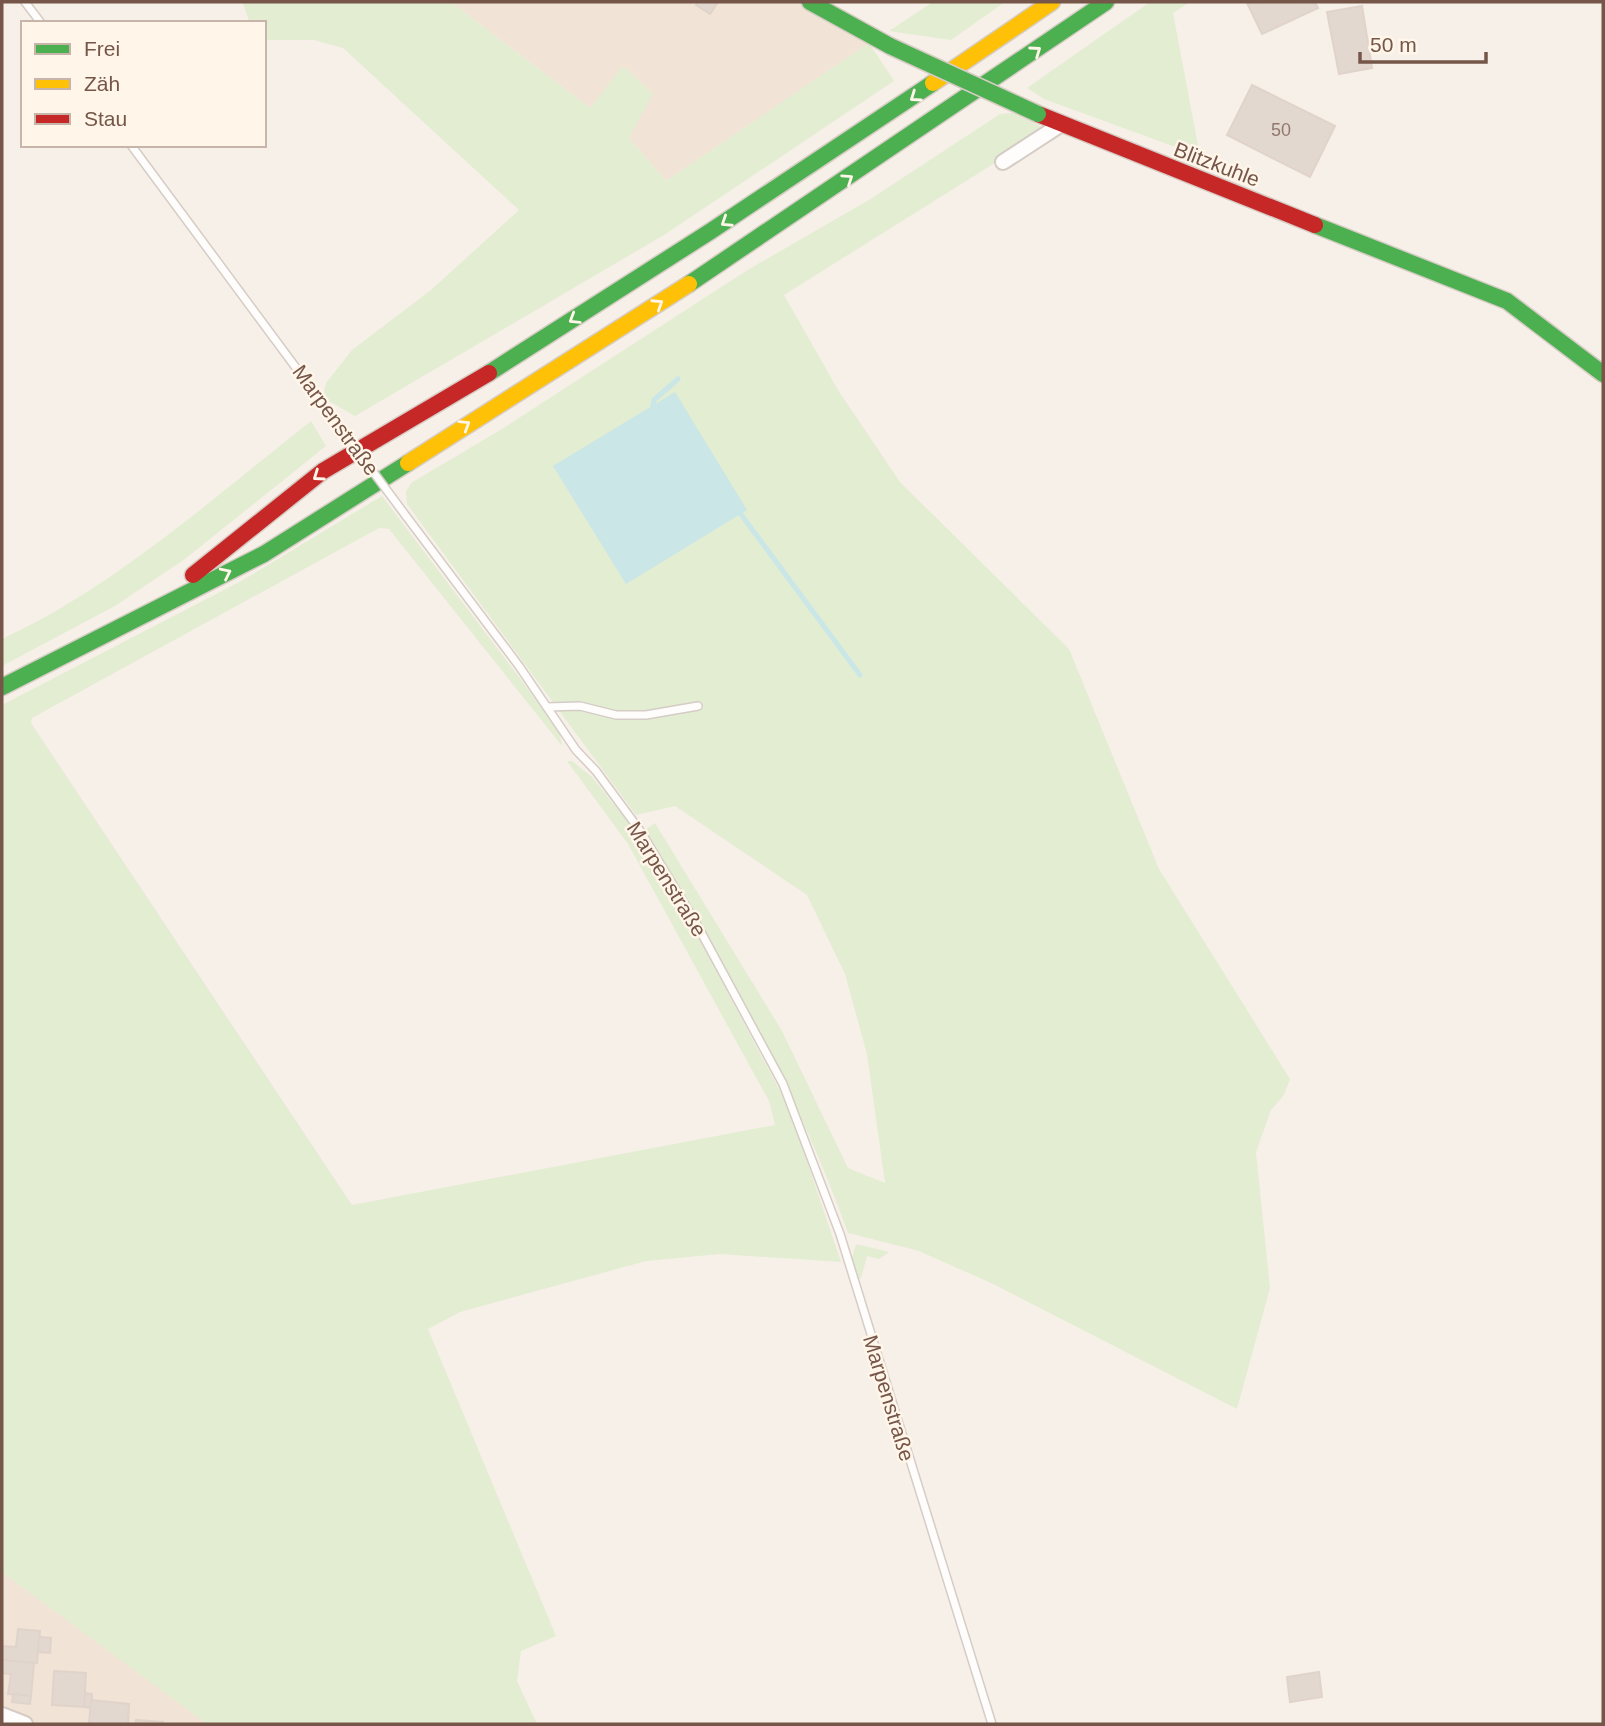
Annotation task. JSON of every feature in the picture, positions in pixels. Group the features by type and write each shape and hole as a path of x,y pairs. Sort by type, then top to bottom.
{"main road":[{"name":"Blitzkuhle","path":"810,2 890,46 1060,125 1507,301 1603,374"},
{"path":"121,625 219,558 286,499 344,458 502,364 851,142 1052,2"},
{"path":"2,687 264,554 707,272 1105,2"}],"street":[{"path":"1003,162 1060,125"},
{"path":"2,1715 24,1724"}],"lane":[{"path":"25,2 39,21"},
{"name":"Marpenstraße","path":"132,147 547,707 576,750 641,832 702,934 797,1116 840,1234 992,1724"},
{"path":"547,707 580,706 616,715 646,715 698,706"}],"shaded area":[{"path":"451,2 827,2 883,34 666,181 629,138 623,67 590,108"},
{"path":"2,1572 116,1656 207,1724 2,1724"}],"green space":[{"path":"242,2 451,2 590,108 623,66 653,94 629,138 666,181 869,43 894,81 664,235 355,416 329,401 324,392 326,383 352,350 431,290 519,210 343,48 314,40 267,40 266,21 249,21"},
{"path":"933,2 1005,2 951,40 889,31"},
{"path":"1150,2 1190,2 1173,13 1200,156 1044,99 1027,88"},
{"path":"1012,113 1040,126 1041,134 784,295 838,390 900,482 1069,649 1159,869 1290,1079 1284,1095 1271,1110 1256,1152 1270,1288 1237,1409 991,1283 919,1251 848,1233 806,1128 757,1027 645,830 655,823 782,1031 848,1168 885,1183 867,1054 845,974 807,895 675,806 636,815 407,504 406,492 411,483 502,429 746,271 869,200 1000,114"},
{"path":"311,421 326,446 185,559 115,606 2,666 2,639 44,618 124,567"},
{"path":"382,496 553,722 560,734 562,746 389,529 379,528 32,718 31,723 352,1205 775,1125 769,1101 628,844 567,761 572,761 592,777 631,826 686,914 789,1108 841,1262 720,1254 646,1261 460,1312 428,1329 556,1636 521,1651 517,1681 537,1724 207,1724 2,1572 2,705 243,580"},
{"path":"856,1244 889,1252 879,1259 867,1256 861,1278 857,1280 851,1262"}],"water":[{"path":"675,392 747,510 626,584 553,466"}],"building":[{"path":"698,2 718,2 710,14 696,5"},
{"path":"1315,2 1318,8 1262,34 1247,3"},
{"path":"1362,6 1372,68 1339,74 1327,12"},
{"path":"1252,85 1335,126 1310,177 1227,135"},
{"path":"18,1629 40,1631 37,1663 2,1660 2,1646 16,1647"},
{"path":"39,1637 51,1638 50,1653 38,1652"},
{"path":"2,1660 34,1663 31,1696 8,1694 11,1674 2,1673"},
{"path":"54,1671 86,1673 84,1707 52,1705"},
{"path":"1319,1672 1322,1697 1290,1702 1287,1677"},
{"path":"85,1693 92,1694 91,1708 84,1707"},
{"path":"13,1694 31,1696 30,1704 12,1702"},
{"path":"91,1700 129,1704 128,1724 89,1724"},
{"path":"136,1720 163,1722 163,1724 135,1724"}],"waterway":[{"path":"652,410 654,400 678,379"},
{"path":"736,512 740,513 860,675"}],"traffic: fast":[{"path":"810,2 890,46"},
{"path":"689,284 1106,2"},
{"path":"890,46 1038,114"},
{"path":"489,373 711,231 933,83"},
{"path":"1315,225 1507,301 1603,374"},
{"path":"2,687 264,554 408,463"}],"traffic: slow":[{"path":"933,83 1052,2"},
{"path":"408,463 689,284"}],"traffic: jam":[{"path":"1038,114 1315,225"},
{"path":"193,575 323,471 489,373"}]}
